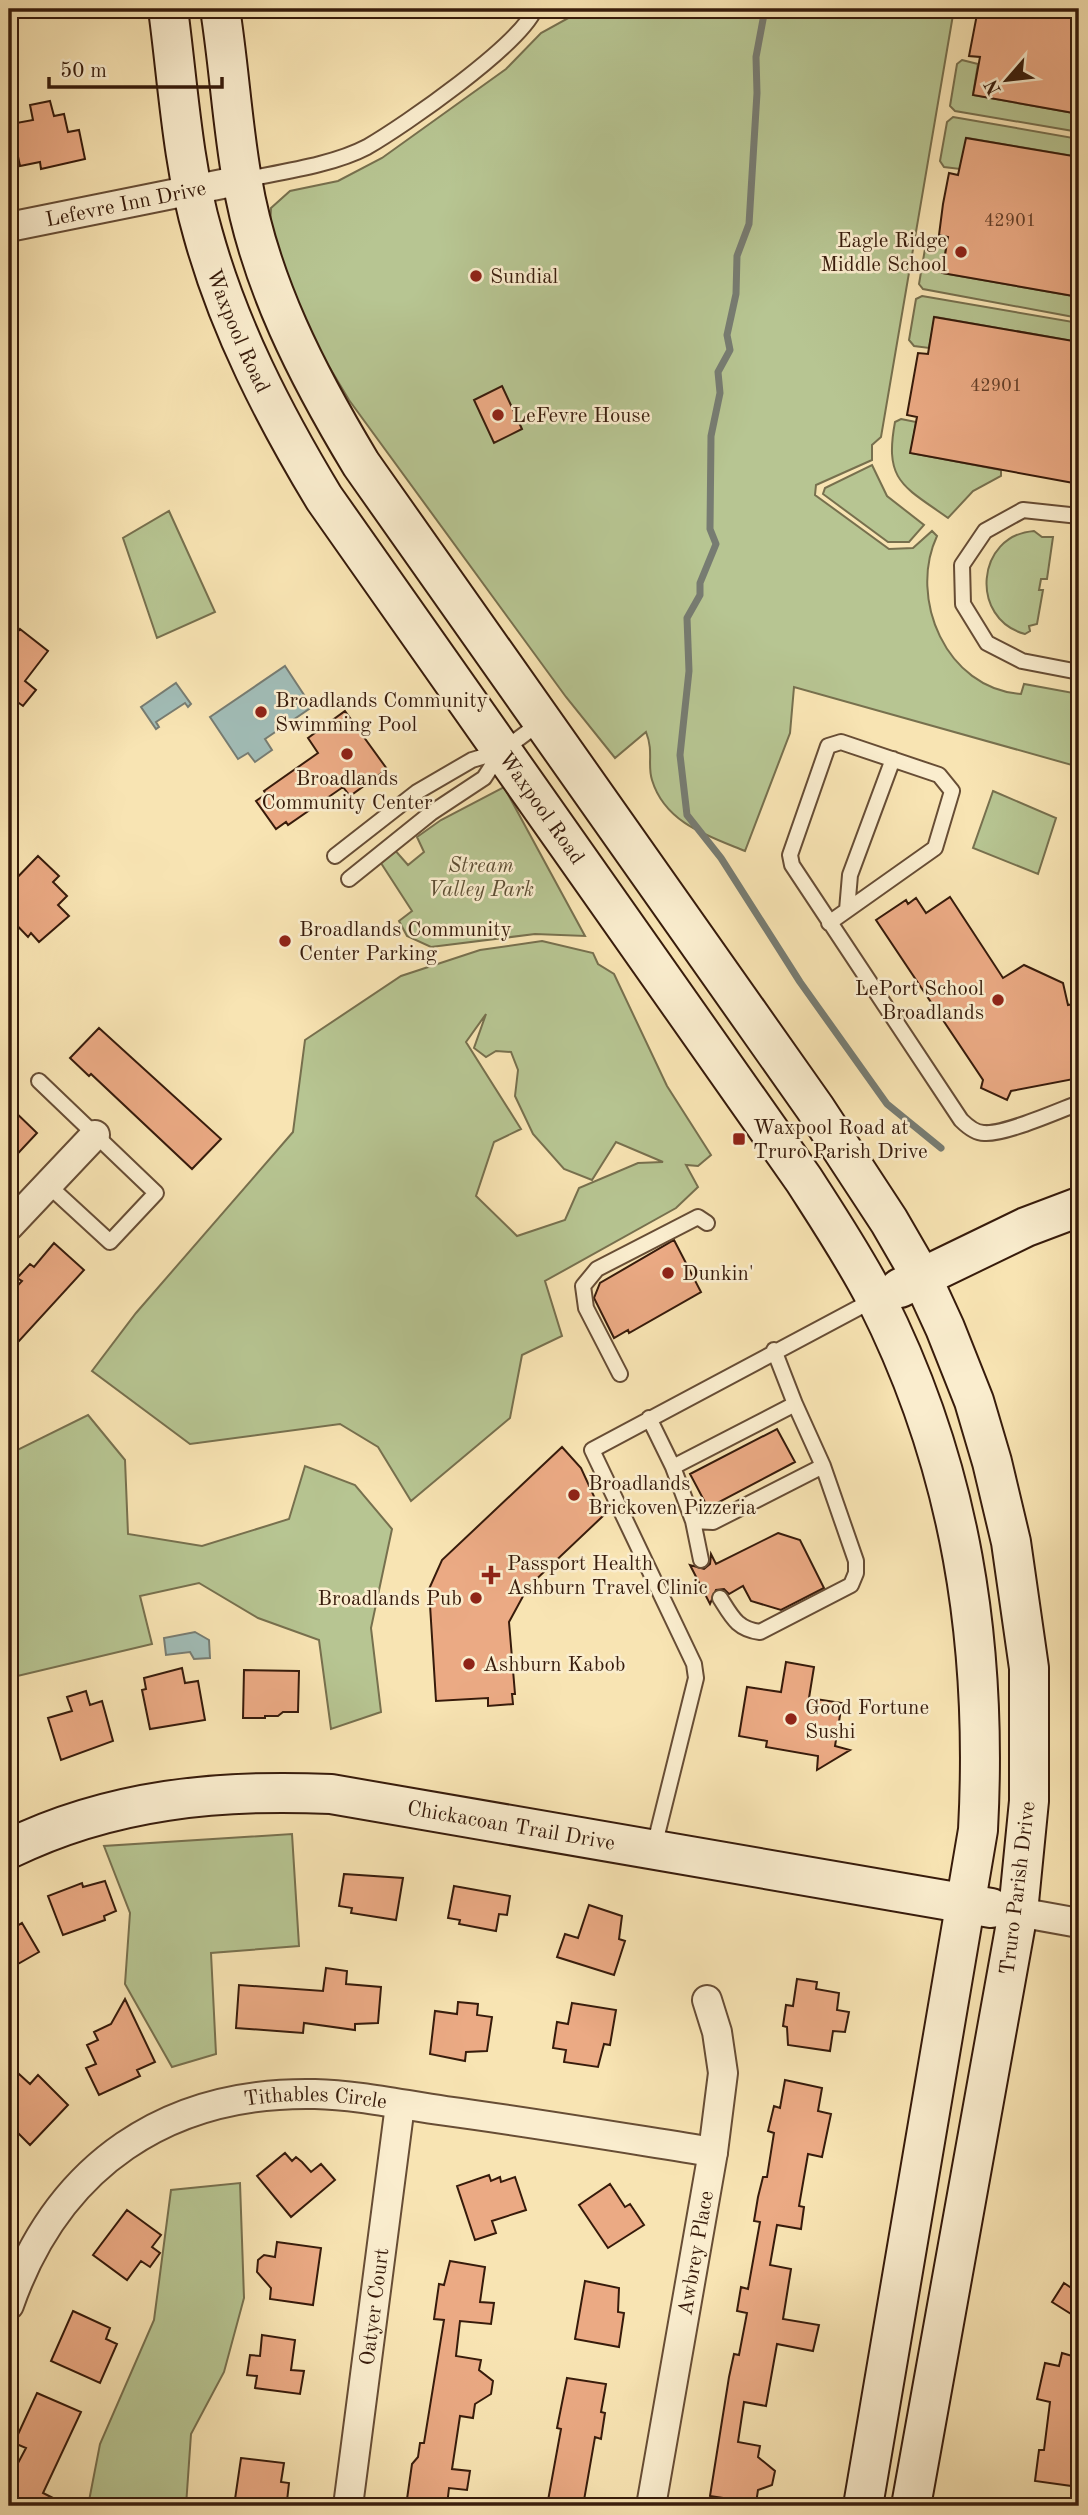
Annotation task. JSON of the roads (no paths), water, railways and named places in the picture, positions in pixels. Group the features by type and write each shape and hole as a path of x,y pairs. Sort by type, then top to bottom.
{"street":[{"name":"Waxpool Road","path":"168,9 192,190 219,284 245,353 282,429 324,498 804,1180 876,1298"},
{"path":"220,9 242,180 267,275 295,343 327,407 361,464 815,1108 922,1278"},
{"name":"Lefevre Inn Drive","path":"9,227 242,180"},
{"path":"9,1226 95,1135"},
{"path":"863,2506 967,1905 978,1830 982,1759 979,1667 971,1592 954,1509 933,1436 907,1367 876,1298 1026,1227 1079,1207"},
{"name":"Truro Parish Drive","path":"911,2506 1018,1912 1029,1801 1029,1668 1011,1542 977,1413 922,1278"},
{"name":"Chickacoan Trail Drive","path":"9,1850 50,1832 124,1808 198,1795 264,1791 373,1800 653,1852 1018,1912"},
{"path":"1018,1912 1079,1923"},
{"name":"Awbrey Place","path":"651,2506 713,2152 723,2073 718,2032 707,2000"},
{"name":"Tithables Circle","path":"9,2305 36,2241 54,2213 100,2164 150,2129 212,2105 280,2095 359,2097 713,2152"},
{"name":"Oatyer Court","path":"348,2506 400,2105"}],"lane":[{"path":"242,180 308,166 366,148 486,63 530,21 536,9"},
{"path":"1079,516 1023,510 985,531 962,565 963,604 987,643 1022,660 1079,671"},
{"path":"335,856 417,792 471,760 502,751 542,722"},
{"path":"829,923 935,848 952,791 939,775 841,743 828,746 790,855 792,865 829,923 961,1120 971,1129 984,1133 1001,1131 1079,1103"},
{"path":"349,879 401,837 484,778 502,751"},
{"path":"847,910 850,875 893,760"},
{"path":"386,816 401,837"},
{"path":"39,1081 156,1193 110,1242 48,1185"},
{"path":"620,1374 586,1308 583,1286 597,1269 698,1217 707,1223"},
{"path":"653,1852 696,1678 694,1664 592,1450 876,1298"},
{"path":"720,1598 734,1622 744,1630 760,1632 851,1585 856,1573 856,1561 823,1466 795,1404 775,1350"},
{"path":"673,1467 795,1404"},
{"path":"649,1418 673,1467 693,1521 701,1560"},
{"path":"693,1521 713,1522 823,1466"}],"water":[{"name":"Broadlands Community Swimming Pool","path":"285,666 312,707 265,739 272,750 255,762 248,753 238,759 210,717"},
{"path":"176,683 191,704 188,707 185,703 156,722 159,727 156,729 141,707"},
{"path":"195,1632 209,1640 210,1658 194,1659 190,1652 166,1655 164,1638"}],"waterway":[{"path":"765,9 756,57 757,93 749,224 737,256 736,294 727,335 730,350 718,372 720,393 711,436 710,529 716,544 700,583 700,595 687,618 689,671 680,755 687,815 721,858 800,982 887,1104 941,1148"}],"place":[{"name":"Eagle Ridge Middle School","path":"961,252"},
{"name":"Sundial","path":"476,276"},
{"name":"LeFevre House","path":"498,415"},
{"name":"Broadlands Community Swimming Pool","path":"261,712"},
{"name":"Broadlands Community Center","path":"347,754"},
{"name":"Broadlands Community Center Parking","path":"285,941"},
{"name":"LePort School Broadlands","path":"998,1000"},
{"name":"Waxpool Road at Truro Parish Drive","path":"739,1139"},
{"name":"Dunkin'","path":"668,1273"},
{"name":"Broadlands Brickoven Pizzeria","path":"574,1495"},
{"name":"Passport Health Ashburn Travel Clinic","path":"491,1575"},
{"name":"Broadlands Pub","path":"476,1598"},
{"name":"Ashburn Kabob","path":"469,1664"},
{"name":"Good Fortune Sushi","path":"791,1719"}],"park label":[{"name":"Stream Valley Park","path":"481,877"}]}
